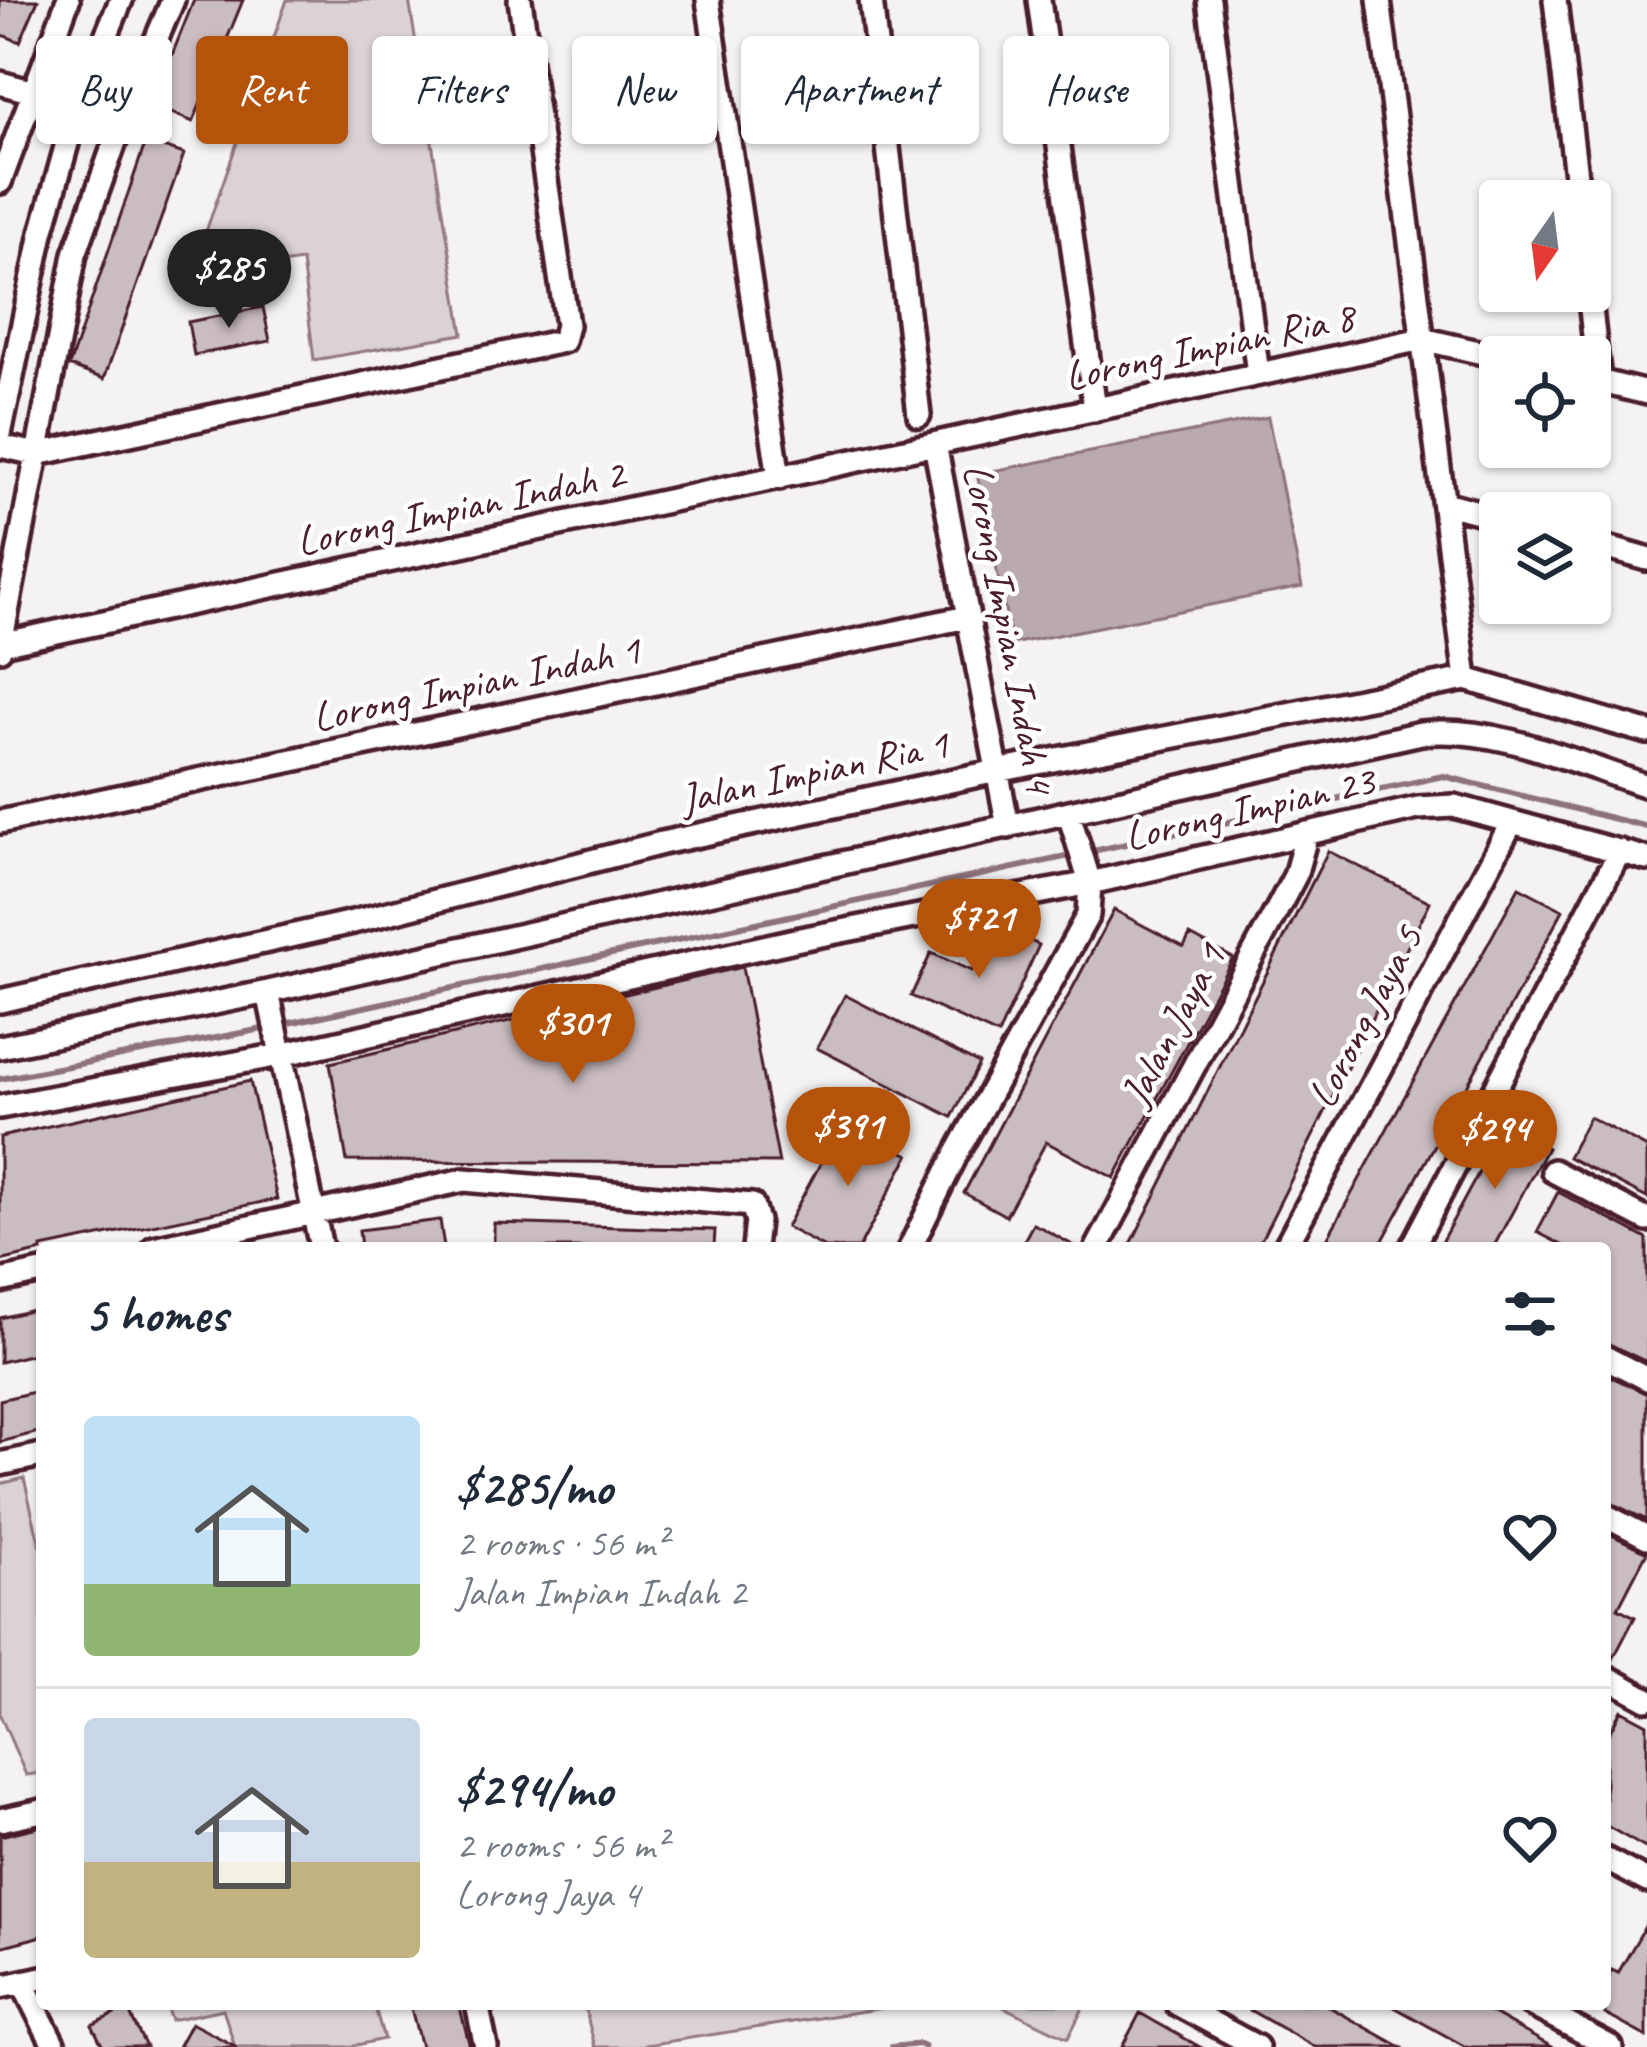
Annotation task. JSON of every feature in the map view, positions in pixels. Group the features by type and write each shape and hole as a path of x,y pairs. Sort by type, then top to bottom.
{"street":[{"path":"0,182 68,0"},
{"path":"106,36 121,0"},
{"path":"0,646 75,254 127,108 173,0"},
{"path":"0,446 37,454 563,341 567,325 520,0"},
{"path":"708,0 779,478"},
{"path":"871,0 919,415"},
{"path":"1040,0 1095,410"},
{"path":"1209,0 1258,374"},
{"path":"1379,0 1466,679"},
{"path":"1555,0 1576,180"},
{"path":"0,83 36,93"},
{"path":"0,434 42,233 68,144"},
{"name":"Lorong Impian Ria 8","path":"935,444 1422,339 1479,352"},
{"path":"1611,384 1647,393"},
{"name":"Lorong Impian Indah 2","path":"0,646 935,444"},
{"name":"Lorong Impian Indah 4","path":"935,444 1008,826"},
{"path":"1444,503 1479,512"},
{"path":"1611,549 1647,559"},
{"name":"Lorong Impian Indah 1","path":"0,822 967,617"},
{"name":"Jalan Impian Ria 1","path":"0,1001 353,922 662,843 1466,679 1647,732"},
{"path":"0,1047 270,1003 1008,826 1421,733 1456,729 1499,739 1647,786"},
{"name":"Lorong Impian 23","path":"0,1107 795,940 1086,873 1418,808 1454,806 1647,859"},
{"path":"913,1242 1088,915 1086,873 1069,814"},
{"name":"Lorong Jaya 5","path":"1288,1242 1512,821"},
{"name":"Jalan Jaya 1","path":"1100,1242 1295,876 1307,833"},
{"path":"1415,1242 1620,851"},
{"path":"270,1003 320,1242"},
{"path":"1553,1171 1647,1220"},
{"path":"182,1242 464,1180 752,1205 757,1221 755,1242"},
{"path":"0,1281 36,1273"},
{"path":"1611,1360 1647,1379"},
{"path":"0,1464 36,1456"},
{"path":"1611,1518 1647,1538"},
{"path":"1611,1679 1647,1699"},
{"path":"0,1820 36,1812"},
{"path":"1611,1862 1647,1881"},
{"path":"21,1982 55,2047"},
{"path":"478,2010 486,2047"},
{"path":"1195,2010 1257,2047"},
{"path":"1541,2010 1611,2047"}],"shaded area":[{"path":"287,0 409,0 415,36 372,36 372,144 432,144 463,334 314,360 302,261 190,277 237,144 348,144 348,36 274,36"},
{"path":"1268,417 1302,587 1012,644 977,474"},
{"path":"24,1478 36,1529 36,1774 26,1775 0,1715 0,1484"},
{"path":"167,2010 218,2010 171,2020"},
{"path":"223,2010 376,2010 384,2039 348,2047 235,2047"},
{"path":"586,2010 870,2010 633,2047 595,2047"},
{"path":"1010,2010 1082,2010 1068,2038"}],"building":[{"path":"0,0 38,0 20,42 0,34"},
{"path":"194,0 243,0 228,36 196,36 193,122 172,113 172,55"},
{"path":"145,144 184,154 104,379 69,366"},
{"path":"263,307 270,341 194,355 188,322"},
{"path":"1328,851 1430,902 1260,1242 1132,1242"},
{"path":"1519,887 1563,910 1382,1242 1325,1242"},
{"path":"1114,910 1184,947 1190,935 1233,958 1114,1178 1046,1142 1006,1216 964,1193"},
{"path":"993,924 1039,945 998,1035 911,996 931,953 972,971"},
{"path":"742,967 779,1163 347,1161 330,1063"},
{"path":"845,995 979,1064 952,1117 817,1048"},
{"path":"250,1081 277,1199 71,1242 36,1242 36,1252 0,1261 0,1137"},
{"path":"1589,1117 1647,1148 1647,1198 1568,1157"},
{"path":"844,1120 909,1155 862,1242 814,1242 786,1227"},
{"path":"1504,1126 1547,1148 1496,1242 1441,1242"},
{"path":"1558,1192 1647,1239 1647,1362 1611,1345 1611,1242 1556,1242 1537,1232"},
{"path":"440,1220 443,1242 360,1242 359,1230"},
{"path":"494,1223 715,1230 714,1242 494,1242"},
{"path":"1033,1224 1067,1242 1023,1242"},
{"path":"36,1309 36,1353 0,1362 0,1318"},
{"path":"1611,1377 1647,1394 1647,1520 1611,1503"},
{"path":"36,1391 36,1433 0,1442 0,1400"},
{"path":"1611,1535 1647,1552 1618,1608 1635,1617 1611,1663"},
{"path":"1621,1710 1647,1724 1647,1849 1611,1828 1611,1729"},
{"path":"36,1827 36,1938 0,1947 0,1836"},
{"path":"1647,1923 1647,2037 1605,2014 1611,2010 1611,1972 1618,1973"},
{"path":"128,2010 146,2047 103,2047 92,2025"},
{"path":"412,2010 461,2010 470,2047 421,2047"},
{"path":"1250,2010 1335,2010 1401,2047 1315,2047"},
{"path":"1400,2010 1486,2010 1552,2047 1466,2047"},
{"path":"1140,2013 1159,2024 1200,2047 1122,2047"},
{"path":"191,2023 237,2047 178,2047"}],"waterway":[{"path":"280,1025 1443,776 1647,827"},
{"path":"0,1079 268,1028"},
{"path":"892,2047 924,2047"}]}
